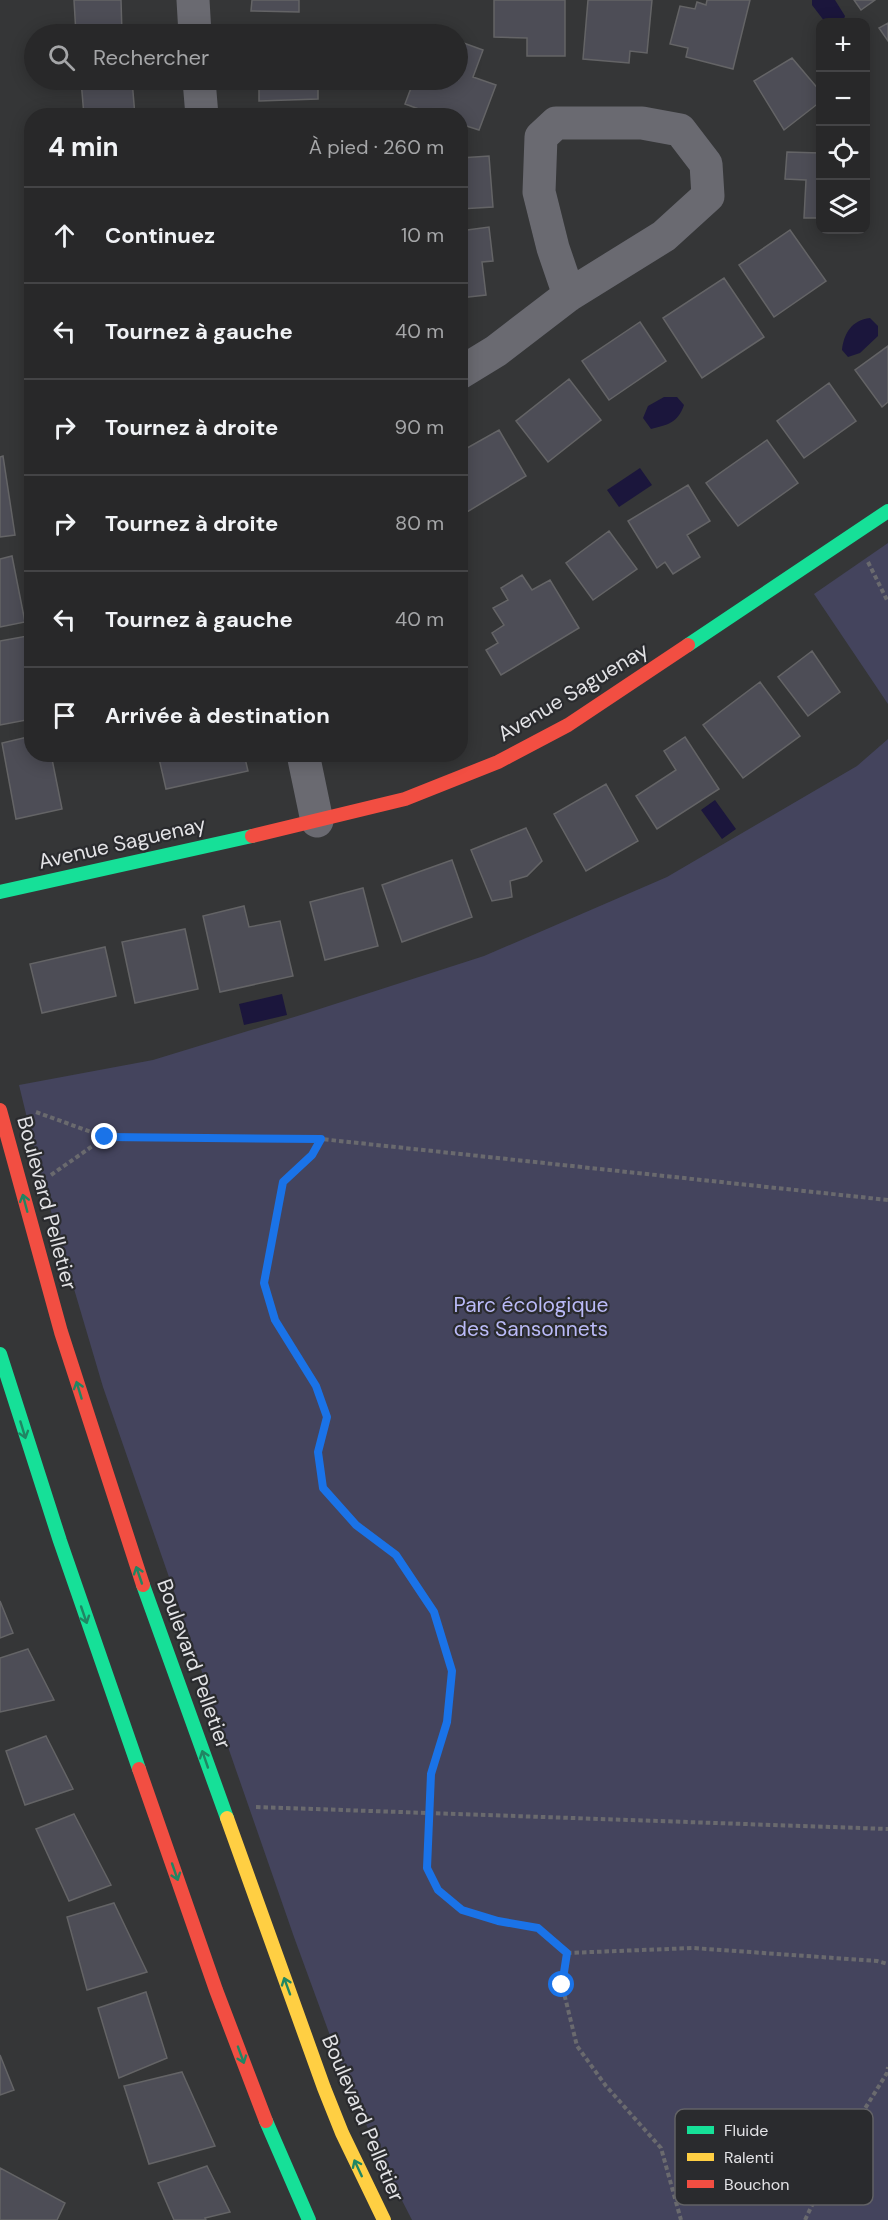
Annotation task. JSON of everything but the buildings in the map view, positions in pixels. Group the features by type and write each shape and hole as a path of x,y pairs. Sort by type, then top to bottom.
{"street":[{"path":"193,0 194,24"},
{"path":"200,90 201,108"},
{"path":"468,368 496,351 569,295 664,236 708,196 706,164 680,130 642,123 556,123 541,137 539,192 553,248 569,295"},
{"name":"Avenue Saguenay","path":"0,892 318,821 405,799 498,762 568,725 888,510"},
{"path":"305,762 318,821"},
{"name":"Boulevard Pelletier","path":"0,1110 61,1332 138,1571 324,2088 346,2143 384,2220"},
{"path":"0,1354 90,1630 198,1936 261,2110 309,2220"}],"path":[{"path":"864,556 888,602"},
{"path":"31,1110 105,1137 321,1139 888,1200"},
{"path":"49,1177 105,1137"},
{"path":"321,1139 312,1155 283,1182 264,1283 275,1320 316,1386 327,1417 318,1452 323,1488 356,1525 396,1555 434,1612 452,1671 447,1722 431,1774 427,1868 438,1890 462,1910 498,1921 538,1928 567,1953 693,1948 877,1961 888,1964"},
{"path":"245,1807 888,1828"},
{"path":"567,1953 562,1985 577,2046 606,2086 661,2148 675,2198"},
{"path":"865,2109 887,2073 888,2067"},
{"path":"677,2205 681,2220"},
{"path":"805,2220 812,2205"}],"green space":[{"path":"888,543 888,704 814,594"},
{"name":"Parc écologique des Sansonnets","path":"888,739 888,2220 412,2220 347,2082 294,1937 103,1387 43,1184 19,1085 153,1060 484,956 667,877 857,766"}],"shaded area":[{"path":"812,0 835,0 844,18 822,18 812,5"},
{"path":"870,318 878,326 878,336 860,353 848,357 842,350 847,333 858,321"},
{"path":"664,397 677,397 684,405 682,411 679,416 667,424 651,429 643,418 648,406"},
{"path":"640,468 652,485 619,507 607,490"},
{"path":"715,800 736,829 722,839 701,810"},
{"path":"282,994 287,1015 244,1025 239,1004"}],"traffic: fast":[{"path":"688,645 888,511"},
{"path":"0,892 252,836"},
{"path":"0,1354 60,1541 139,1769"},
{"path":"143,1585 227,1818"},
{"path":"266,2121 309,2220"}],"traffic: slow":[{"path":"227,1818 324,2088 342,2133 384,2220"}],"traffic: jam":[{"path":"252,836 405,799 498,762 568,725 688,645"},
{"path":"0,1110 61,1332 143,1585"},
{"path":"139,1769 216,1990 266,2121"}],"route":[{"path":"105,1137 321,1139 312,1155 283,1182 264,1283 275,1320 316,1386 327,1417 318,1452 323,1488 356,1525 396,1555 434,1612 452,1671 447,1722 431,1774 427,1868 438,1890 462,1910 498,1921 538,1928 567,1953 562,1985"}]}
